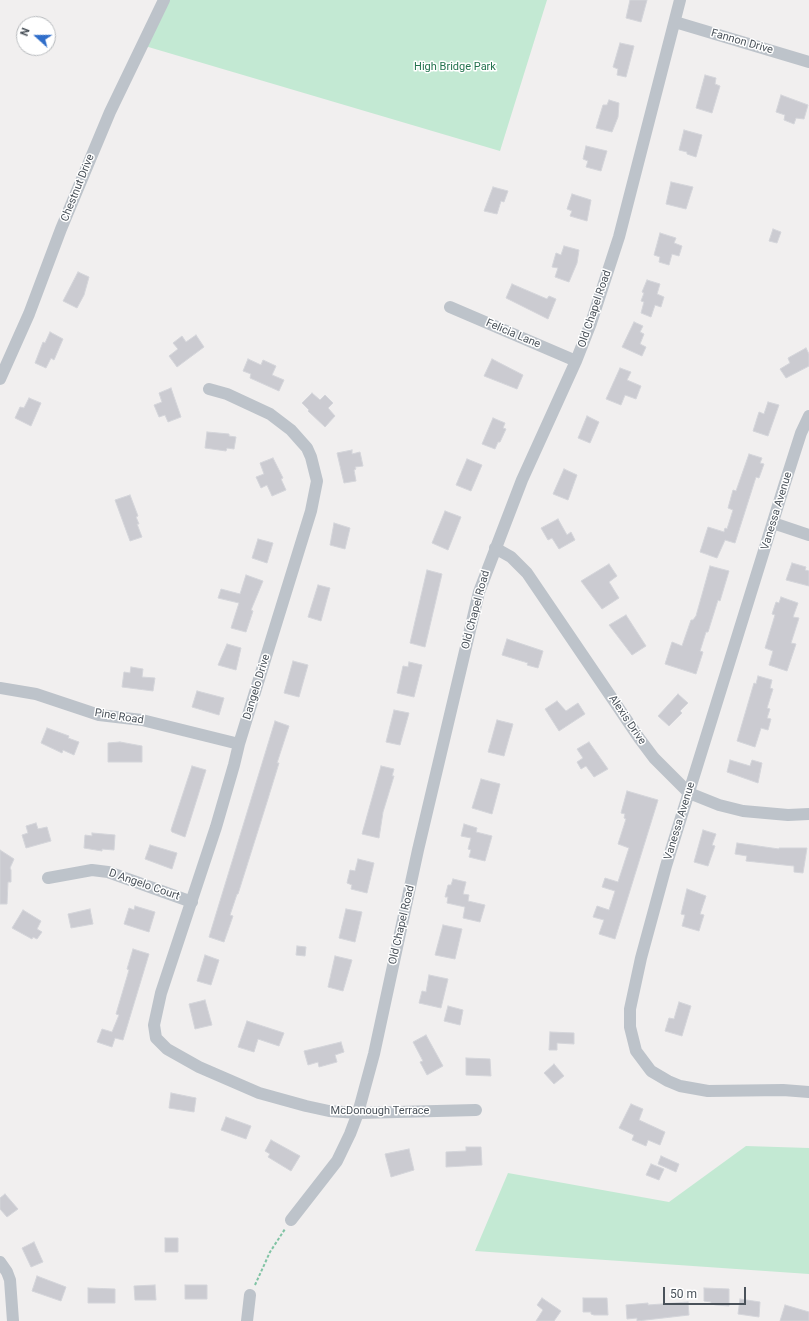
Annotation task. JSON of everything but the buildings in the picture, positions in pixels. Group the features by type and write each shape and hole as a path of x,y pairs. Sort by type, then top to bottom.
{"street":[{"name":"Chestnut Drive","path":"0,379 28,314 104,125 164,0"},
{"name":"Old Chapel Road","path":"291,1220 337,1161 358,1113 374,1054 418,850 479,592 539,439 576,361 591,323 619,237 680,0"},
{"name":"Fannon Drive","path":"675,22 809,62"},
{"name":"Felicia Lane","path":"450,307 576,361"},
{"name":"Dangelo Drive","path":"156,1038 154,1025 161,993 192,902 311,511 315,492 316,474 312,457 307,448 291,430 270,414 227,394 209,389"},
{"name":"Vanessa Avenue","path":"809,416 801,433 666,866 633,989 630,1018 632,1036 636,1051 651,1071 680,1086 708,1091 783,1090 809,1092"},
{"path":"773,523 809,535"},
{"name":"Alexis Drive","path":"495,548 511,557 527,573 639,738 654,758 689,793 719,805 743,811 788,815 809,814"},
{"name":"Pine Road","path":"0,688 36,694 99,715 142,720 239,744"},
{"name":"D Angelo Court","path":"48,878 92,870 108,872 192,902"},
{"name":"McDonough Terrace","path":"156,1038 167,1049 181,1058 260,1093 330,1111 358,1113 476,1110"},
{"path":"0,1262 7,1272 10,1280 13,1321"},
{"path":"247,1321 250,1295"}],"path":[{"path":"250,1295 270,1252 291,1220"}],"green space":[{"name":"High Bridge Park","path":"168,0 547,0 500,151 145,46"},
{"path":"746,1146 809,1148 809,1274 475,1251 508,1173 669,1202"}]}
